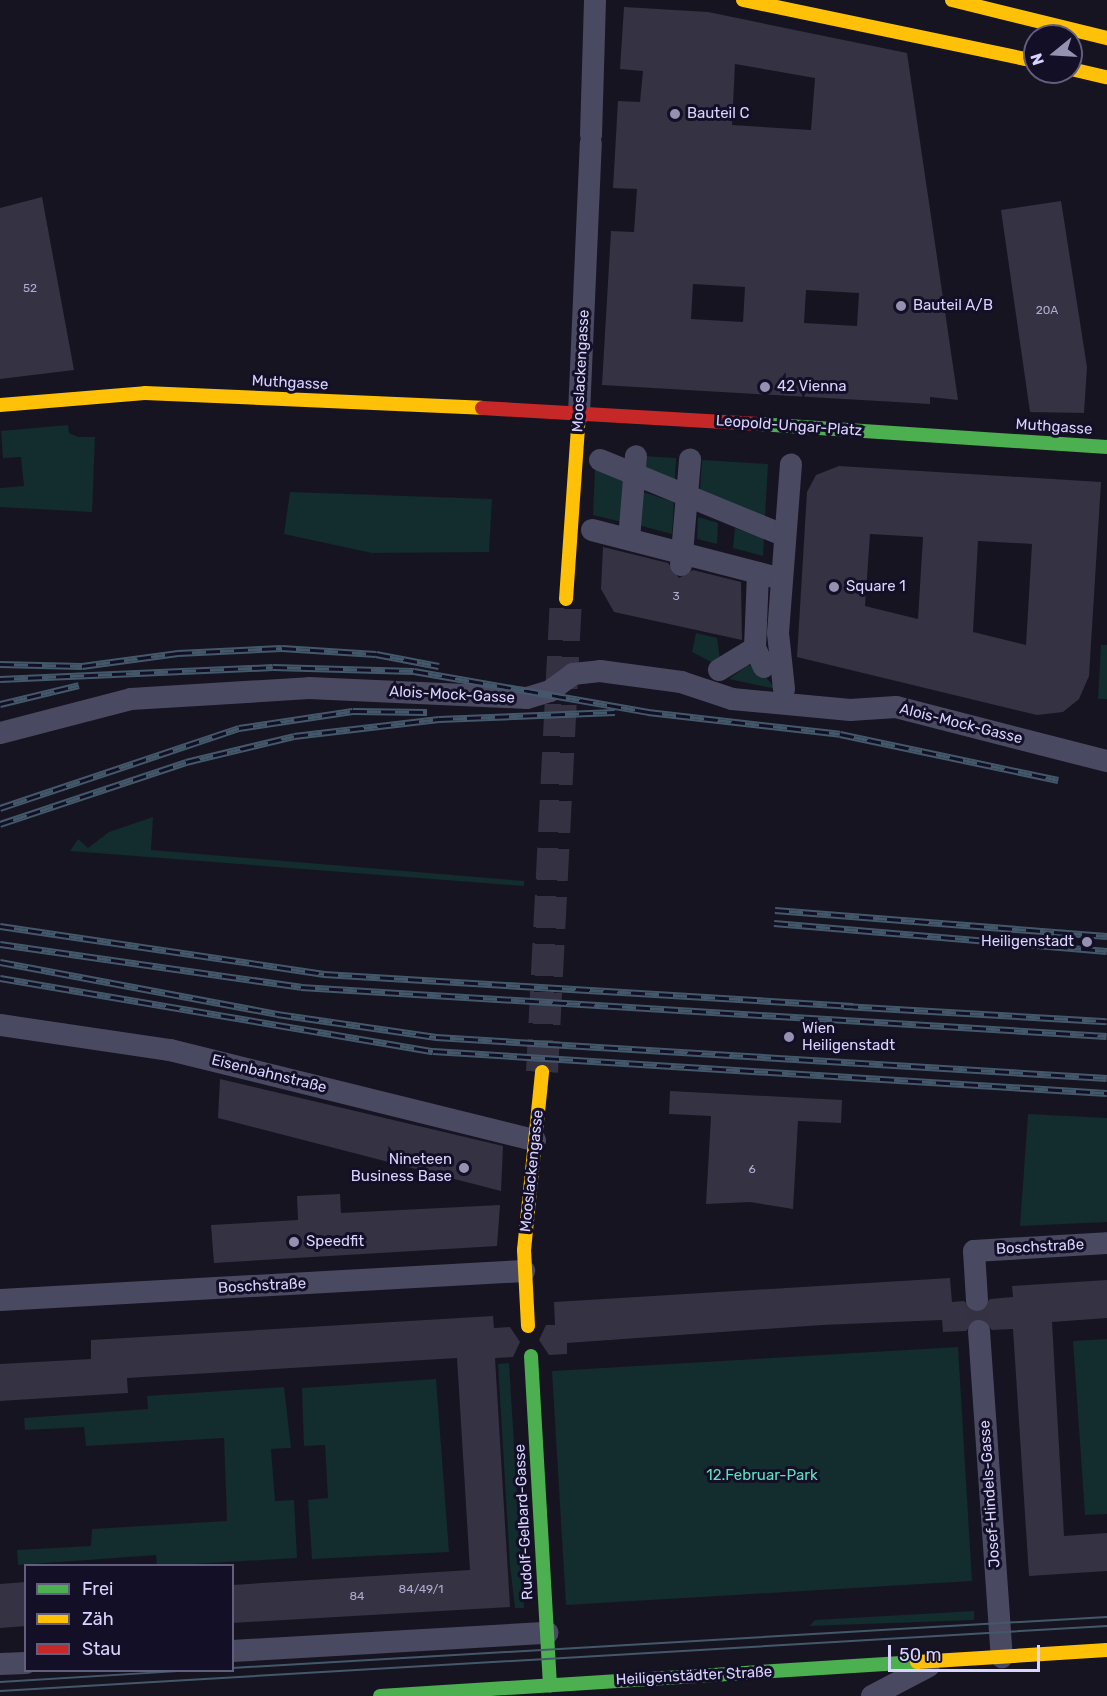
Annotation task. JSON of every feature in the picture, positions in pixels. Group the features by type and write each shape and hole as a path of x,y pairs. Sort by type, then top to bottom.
{"main road":[{"path":"743,0 1023,58"},
{"path":"952,0 1107,38"},
{"path":"1083,72 1107,77"},
{"name":"Muthgasse","path":"0,405 145,393 579,414"},
{"name":"Leopold-Ungar-Platz","path":"579,414 998,440"},
{"name":"Mooslackengasse","path":"566,599 579,414"},
{"name":"Muthgasse","path":"998,440 1107,447"},
{"name":"Mooslackengasse","path":"524,1271 542,1071"},
{"path":"524,1271 528,1326"},
{"name":"Rudolf-Gelbard-Gasse","path":"531,1356 550,1685"},
{"name":"Heiligenstädter Straße","path":"380,1696 1107,1650"}],"street":[{"name":"Mooslackengasse","path":"579,414 595,0"},
{"path":"682,559 690,459"},
{"path":"600,460 635,465 687,496 785,536"},
{"path":"628,539 635,465"},
{"path":"777,674 791,465"},
{"path":"592,530 628,539 682,559 782,579"},
{"path":"758,573 777,674"},
{"path":"719,670 777,674"},
{"name":"Alois-Mock-Gasse","path":"0,733 131,699 309,688 527,698 550,691 573,674 600,671 681,682 732,699 850,710 896,707 1107,761"},
{"name":"Eisenbahnstraße","path":"0,1025 170,1050 534,1140"},
{"name":"Boschstraße","path":"977,1300 974,1251 1107,1243"},
{"name":"Boschstraße","path":"0,1300 524,1271"},
{"name":"Josef-Hindels-Gasse","path":"979,1331 1002,1657"},
{"path":"234,1651 547,1633"},
{"name":"Heiligenstädter Straße","path":"872,1696 936,1662"},
{"path":"0,1664 24,1663"}],"green space":[{"path":"68,425 69,433 78,437 95,437 92,512 0,507 0,488 24,486 21,457 3,458 1,431"},
{"path":"643,456 676,458 675,480 642,467"},
{"path":"702,460 768,464 765,516 700,490"},
{"path":"595,469 625,479 622,522 593,515"},
{"path":"640,491 674,502 672,534 638,525"},
{"path":"290,492 492,499 489,552 372,553 284,534"},
{"path":"698,517 718,523 717,544 697,539"},
{"path":"735,528 764,538 763,556 733,548"},
{"path":"696,633 717,638 721,667 692,652"},
{"path":"1101,645 1107,645 1107,699 1098,699"},
{"path":"748,665 758,668 776,689 729,679"},
{"path":"153,817 151,850 524,881 524,886 70,851 78,839 88,848 109,832"},
{"path":"1028,1114 1107,1118 1107,1222 1020,1226"},
{"path":"1107,1339 1107,1514 1085,1515 1073,1341"},
{"name":"12.Februar-Park","path":"958,1347 972,1581 566,1605 552,1371"},
{"path":"509,1363 524,1608 515,1608 510,1565 498,1364"},
{"path":"436,1379 449,1552 312,1559 308,1500 328,1498 325,1445 304,1446 302,1388"},
{"path":"284,1387 291,1448 271,1449 275,1501 294,1500 297,1558 157,1564 156,1555 18,1565 17,1550 91,1546 92,1529 227,1521 224,1438 86,1446 84,1427 25,1430 24,1418 148,1409 147,1396"},
{"path":"974,1611 974,1620 809,1626 815,1620"}],"building":[{"path":"624,7 708,12 907,53 958,400 930,397 930,404 602,385 611,231 634,232 637,189 613,188 618,101 640,102 643,71 620,69","holes":["735,64 815,78 811,130 732,125","693,284 745,287 743,322 691,319","806,290 859,293 857,326 804,323"]},
{"path":"42,197 74,370 0,379 0,208"},
{"path":"1061,201 1087,367 1084,413 1030,412 1001,210"},
{"name":"Square 1","path":"839,466 1101,482 1089,676 1079,699 1063,712 1037,715 797,657 807,492 816,475","holes":["870,534 923,537 918,619 865,606","978,541 1032,544 1026,645 973,632"]},
{"path":"603,547 668,563 679,578 693,570 741,582 742,640 614,612 601,589"},
{"path":"220,1079 503,1146 501,1191 218,1118"},
{"name":"Wien Heiligenstadt","path":"670,1091 842,1100 841,1123 798,1121 793,1209 750,1202 706,1204 711,1116 669,1114"},
{"path":"340,1194 341,1213 500,1205 497,1246 214,1263 211,1225 298,1220 297,1196"},
{"path":"950,1278 952,1302 964,1301 977,1313 990,1299 1013,1297 1012,1286 1107,1280 1107,1318 1052,1322 1064,1536 1107,1533 1107,1571 1029,1576 1013,1329 992,1330 979,1318 966,1331 943,1332 942,1320 822,1325 567,1343 567,1354 549,1355 539,1340 546,1325 555,1325 554,1302"},
{"path":"493,1316 494,1328 510,1327 520,1342 513,1357 495,1358 510,1607 234,1623 234,1585 470,1570 457,1358 127,1378 128,1393 0,1401 0,1364 91,1359 91,1340"},
{"path":"24,1582 24,1626 0,1628 0,1584"}],"tunnel":[{"path":"542,1072 566,599"},
{"path":"977,1300 979,1331"}],"tram line":[{"path":"234,1668 1107,1617"},
{"path":"0,1691 1107,1626"},
{"path":"0,1682 162,1672"}],"railway":[{"path":"0,664 82,666 178,653 282,648 376,654 439,666"},
{"path":"0,679 273,667 414,671 648,712 840,734 1058,780"},
{"path":"0,704 79,685"},
{"path":"0,808 239,728 353,711 427,712"},
{"path":"0,824 186,762 294,736 439,719 615,712"},
{"path":"775,910 1107,936"},
{"path":"774,923 1107,951"},
{"path":"0,926 324,974 853,1006"},
{"path":"0,944 301,987 1107,1036"},
{"path":"0,962 277,1014 436,1037 1107,1078"},
{"path":"0,978 433,1051 1107,1093"},
{"path":"844,1006 1107,1021"}],"traffic: fast":[{"path":"759,424 1107,447"},
{"path":"531,1356 550,1685"},
{"path":"380,1696 917,1662"}],"traffic: slow":[{"path":"743,0 1023,58"},
{"path":"952,0 1107,38"},
{"path":"1083,72 1107,77"},
{"path":"0,405 145,393 482,408"},
{"path":"566,599 579,414"},
{"path":"528,1326 524,1250 542,1072"},
{"path":"917,1662 1107,1650"}],"traffic: jam":[{"path":"482,408 759,424"}],"place":[{"name":"Bauteil C","path":"675,114"},
{"name":"Bauteil A/B","path":"901,306"},
{"name":"42 Vienna","path":"765,387"},
{"name":"Square 1","path":"834,587"},
{"name":"Heiligenstadt","path":"1087,942"},
{"name":"Wien Heiligenstadt","path":"789,1037"},
{"name":"Nineteen Business Base","path":"464,1168"},
{"name":"Speedfit","path":"294,1242"}]}
